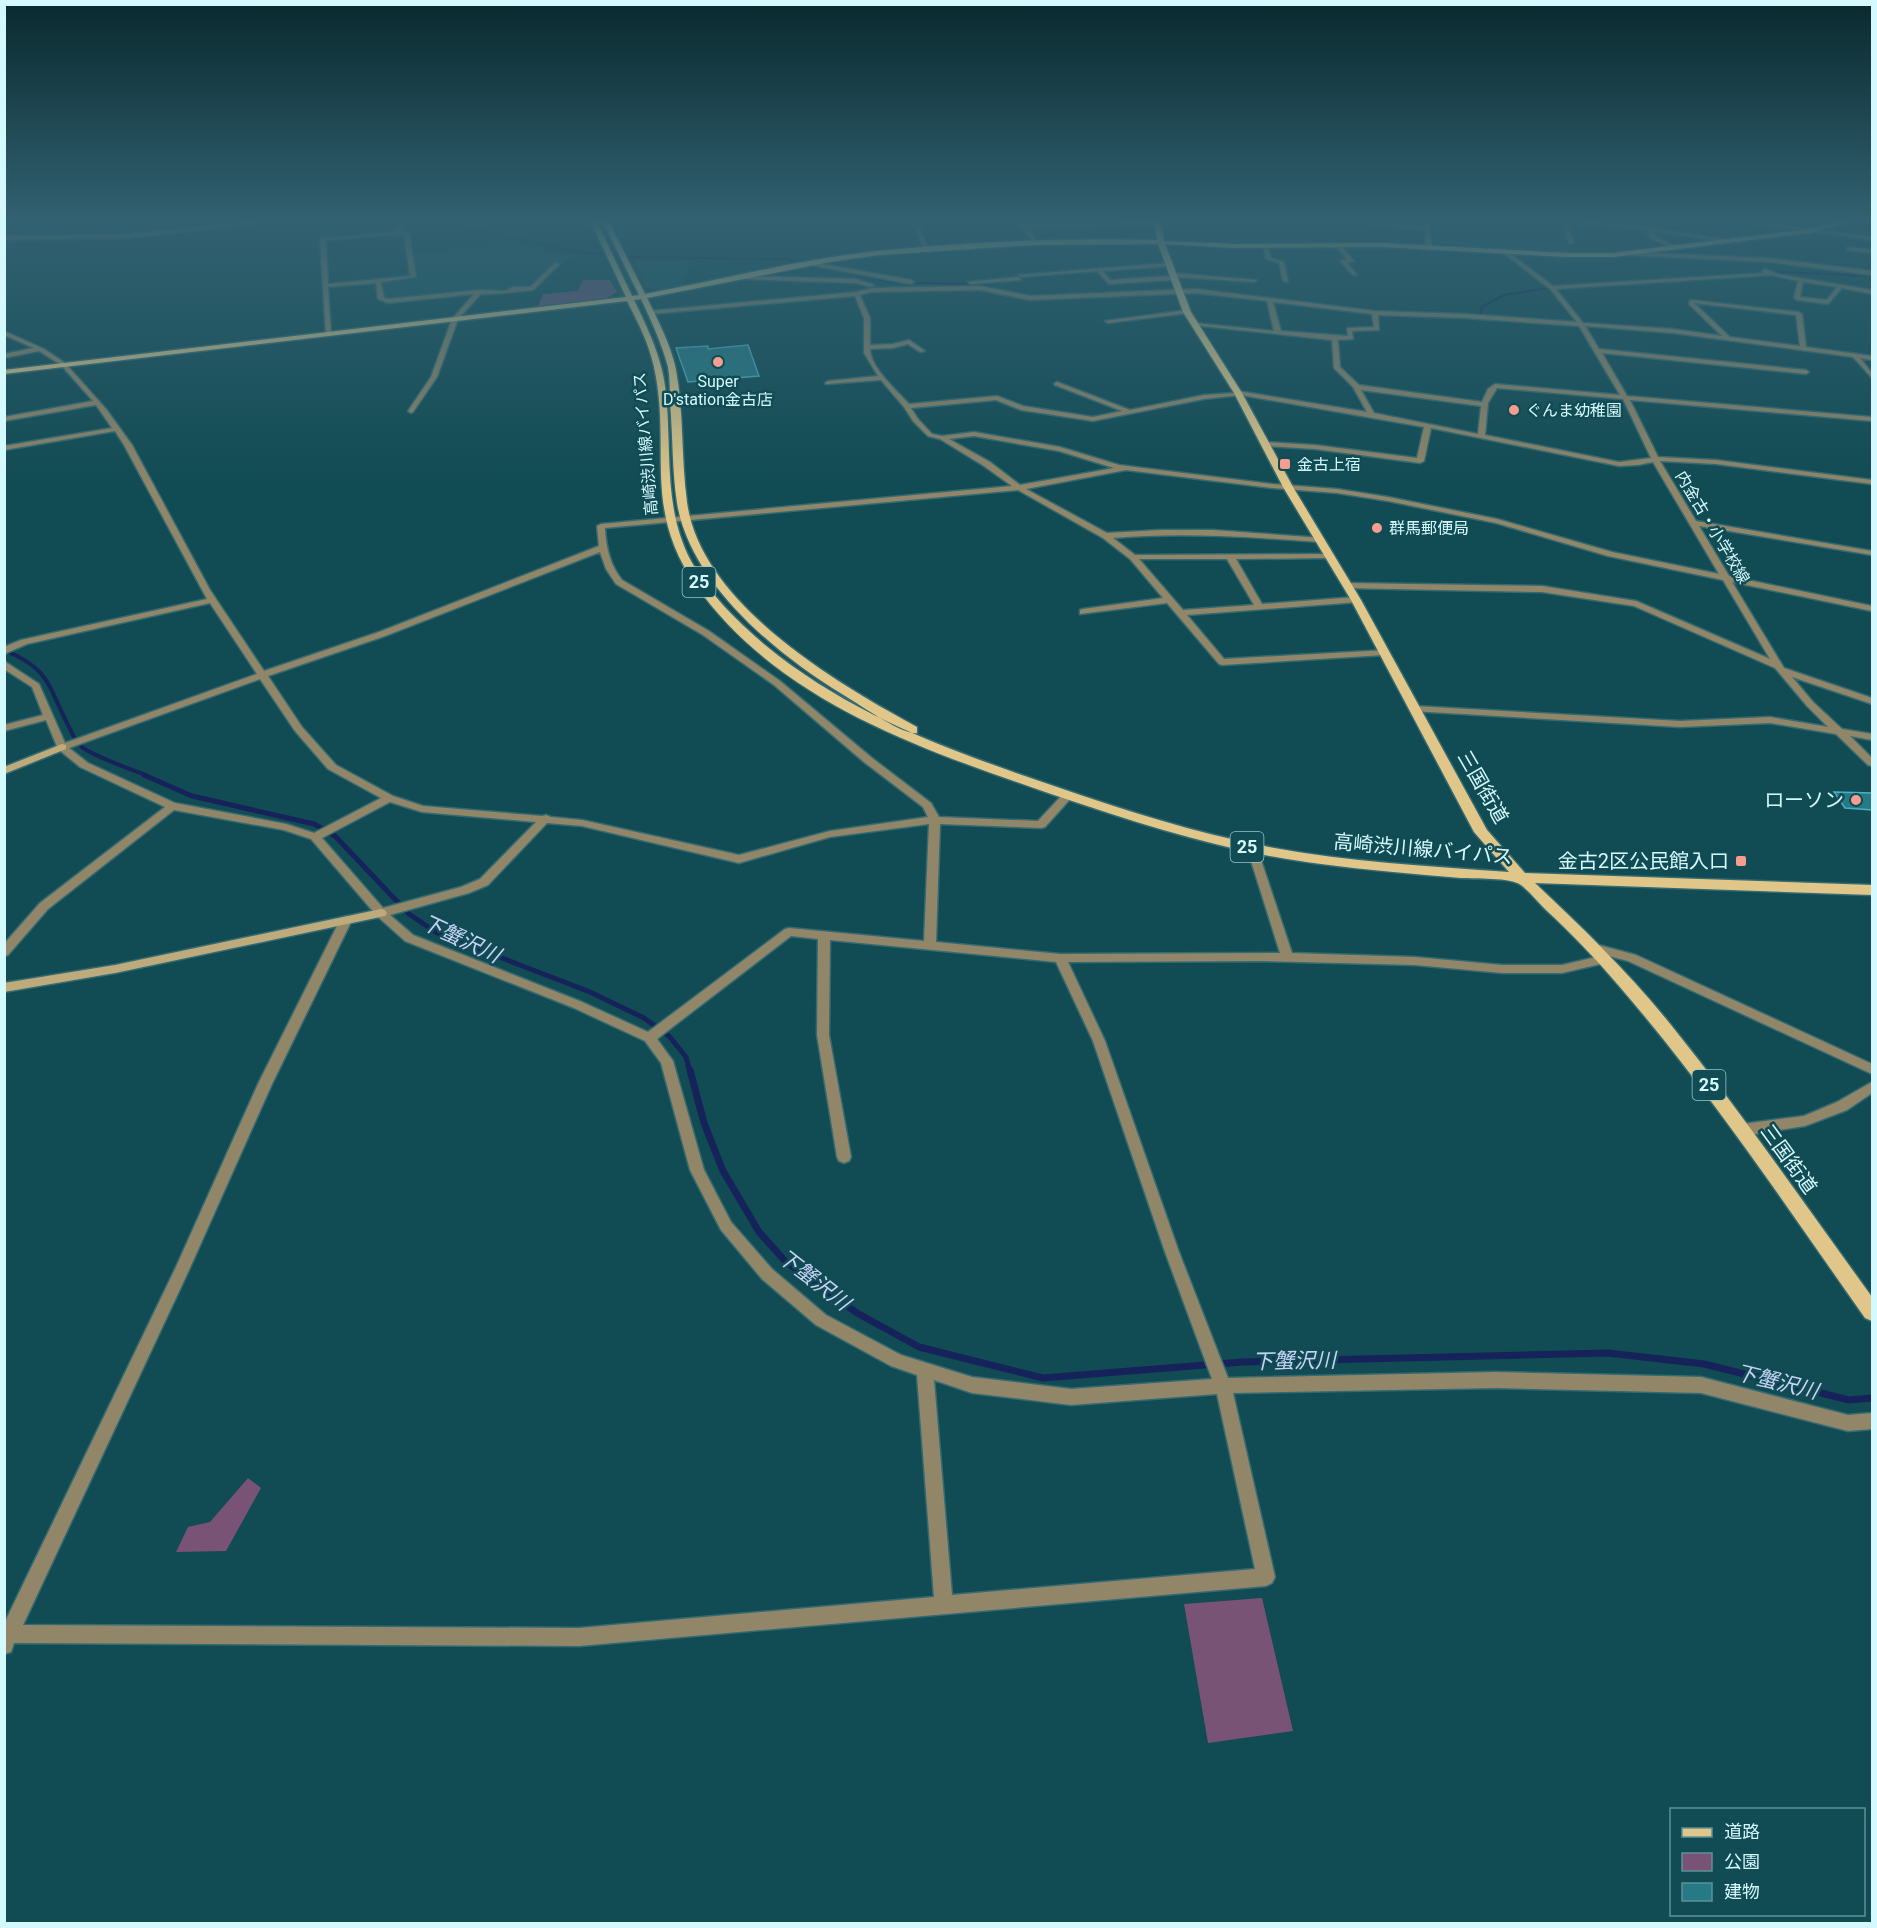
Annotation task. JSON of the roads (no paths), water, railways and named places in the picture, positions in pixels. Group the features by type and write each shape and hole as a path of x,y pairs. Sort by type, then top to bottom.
{"main road":[{"path":"4,372 555,308"},
{"name":"高崎渋川線バイパス","path":"634,308 658,369 664,496 669,519 686,561 716,603 756,643 828,698 873,722 982,765 1137,818 1252,848 1342,862 1522,878 1872,890"},
{"name":"高崎渋川線バイパス","path":"649,308 672,368 678,426 681,495 685,518 694,540 718,581 748,615 835,685 982,765"},
{"name":"三国街道","path":"1185,308 1238,394 1267,444 1288,487 1356,600 1481,832 1522,878 1600,953 1665,1028 1742,1130 1872,1312"}],"street":[{"path":"327,308 328,334"},
{"path":"411,411 434,377 455,320 465,308"},
{"path":"651,312 697,308"},
{"path":"863,308 867,318 866,346 870,360 882,378 907,406 915,420 930,435 942,438 987,464 1019,488 1106,536 1133,557 1222,662 1384,652"},
{"path":"1271,308 1278,333"},
{"path":"1337,308 1375,313 1581,324 1726,337 1872,358"},
{"name":"内金古・小学校線","path":"1569,308 1625,397 1655,459 1779,668 1836,729 1872,763"},
{"path":"1696,308 1726,337"},
{"path":"1749,308 1799,314 1803,348"},
{"path":"1108,321 1187,312"},
{"path":"1195,325 1351,338 1349,329 1377,329 1375,313"},
{"path":"4,333 40,349 66,366 117,429 213,600 298,729 332,767 389,798 422,809 546,818 582,823 739,860 830,834 935,820 1041,825 1068,795"},
{"path":"1335,338 1337,368 1357,387 1372,415"},
{"path":"866,346 893,346 909,342 922,351"},
{"path":"4,356 40,349"},
{"path":"1597,351 1806,372"},
{"path":"1855,356 1872,375"},
{"path":"828,383 882,378"},
{"path":"1057,384 1130,412"},
{"path":"1481,437 1484,404 1489,390 1494,386 1872,419"},
{"path":"1357,387 1484,404"},
{"path":"907,406 996,398 1021,408 1080,418 1104,418 1204,397 1238,394 1372,415 1619,464 1638,464 1655,459 1716,462 1872,482"},
{"path":"4,419 96,403"},
{"path":"1267,444 1315,447 1420,462 1428,426"},
{"path":"4,448 117,429"},
{"path":"942,438 974,434 1060,449 1126,468 1337,491 1497,522 1611,554 1872,608"},
{"path":"930,944 935,820 927,805 868,760 777,683 706,633 619,582 609,571 602,548 601,526 1019,488 1126,468"},
{"path":"1694,523 1872,553"},
{"path":"1106,536 1135,533 1258,534 1320,540"},
{"path":"4,771 62,747 382,634 602,548"},
{"path":"1133,557 1329,556"},
{"path":"1231,558 1258,606"},
{"path":"1348,586 1549,590 1636,604 1779,668 1872,701"},
{"path":"4,651 24,642 213,600"},
{"path":"1083,612 1170,600"},
{"path":"1181,613 1356,600"},
{"path":"4,664 36,686 62,747 84,765 172,806 286,827 315,837 381,913 409,938 524,986 578,1005 649,1038 667,1061 697,1170 726,1226 760,1266 821,1320 897,1361 972,1384 1071,1397 1222,1386 1496,1380 1701,1385 1848,1423 1872,1421"},
{"path":"1415,709 1680,724 1770,720 1836,729 1872,737"},
{"path":"4,728 49,716"},
{"path":"315,837 389,798"},
{"path":"4,952 44,906 172,806"},
{"path":"4,988 115,969 381,913 465,891 484,882 546,818"},
{"path":"1252,848 1287,958"},
{"path":"346,920 265,1084 182,1270 6,1638 579,1638 1266,1577 1222,1386 1172,1252 1099,1041 1060,958"},
{"path":"649,1038 789,932 1060,958 1287,958 1415,961 1502,969 1562,969 1600,953 1642,963 1872,1069"},
{"path":"824,935 823,1035 844,1157"},
{"path":"1742,1130 1805,1121 1842,1106 1872,1088"},
{"path":"925,1370 944,1605"}],"waterway":[{"path":"1363,310 1477,315 1481,313 1482,308"},
{"name":"下蟹沢川","path":"4,650 39,671 51,688 72,734 83,748 106,760 148,776"},
{"name":"下蟹沢川","path":"144,775 192,796 314,824 335,836 409,914 437,933 590,992 644,1018 669,1036 686,1057 690,1072"},
{"name":"下蟹沢川","path":"690,1070 704,1123 723,1171 759,1232 786,1262 857,1313 919,1347 1043,1378 1242,1362 1608,1353 1704,1364 1849,1400 1872,1398"}],"place":[{"name":"Super D'station金古店","path":"718,362"},
{"name":"ぐんま幼稚園","path":"1514,410"},
{"name":"金古上宿","path":"1285,464"},
{"name":"群馬郵便局","path":"1377,528"},
{"name":"ローソン","path":"1856,800"},
{"name":"金古2区公民館入口","path":"1741,861"}]}
